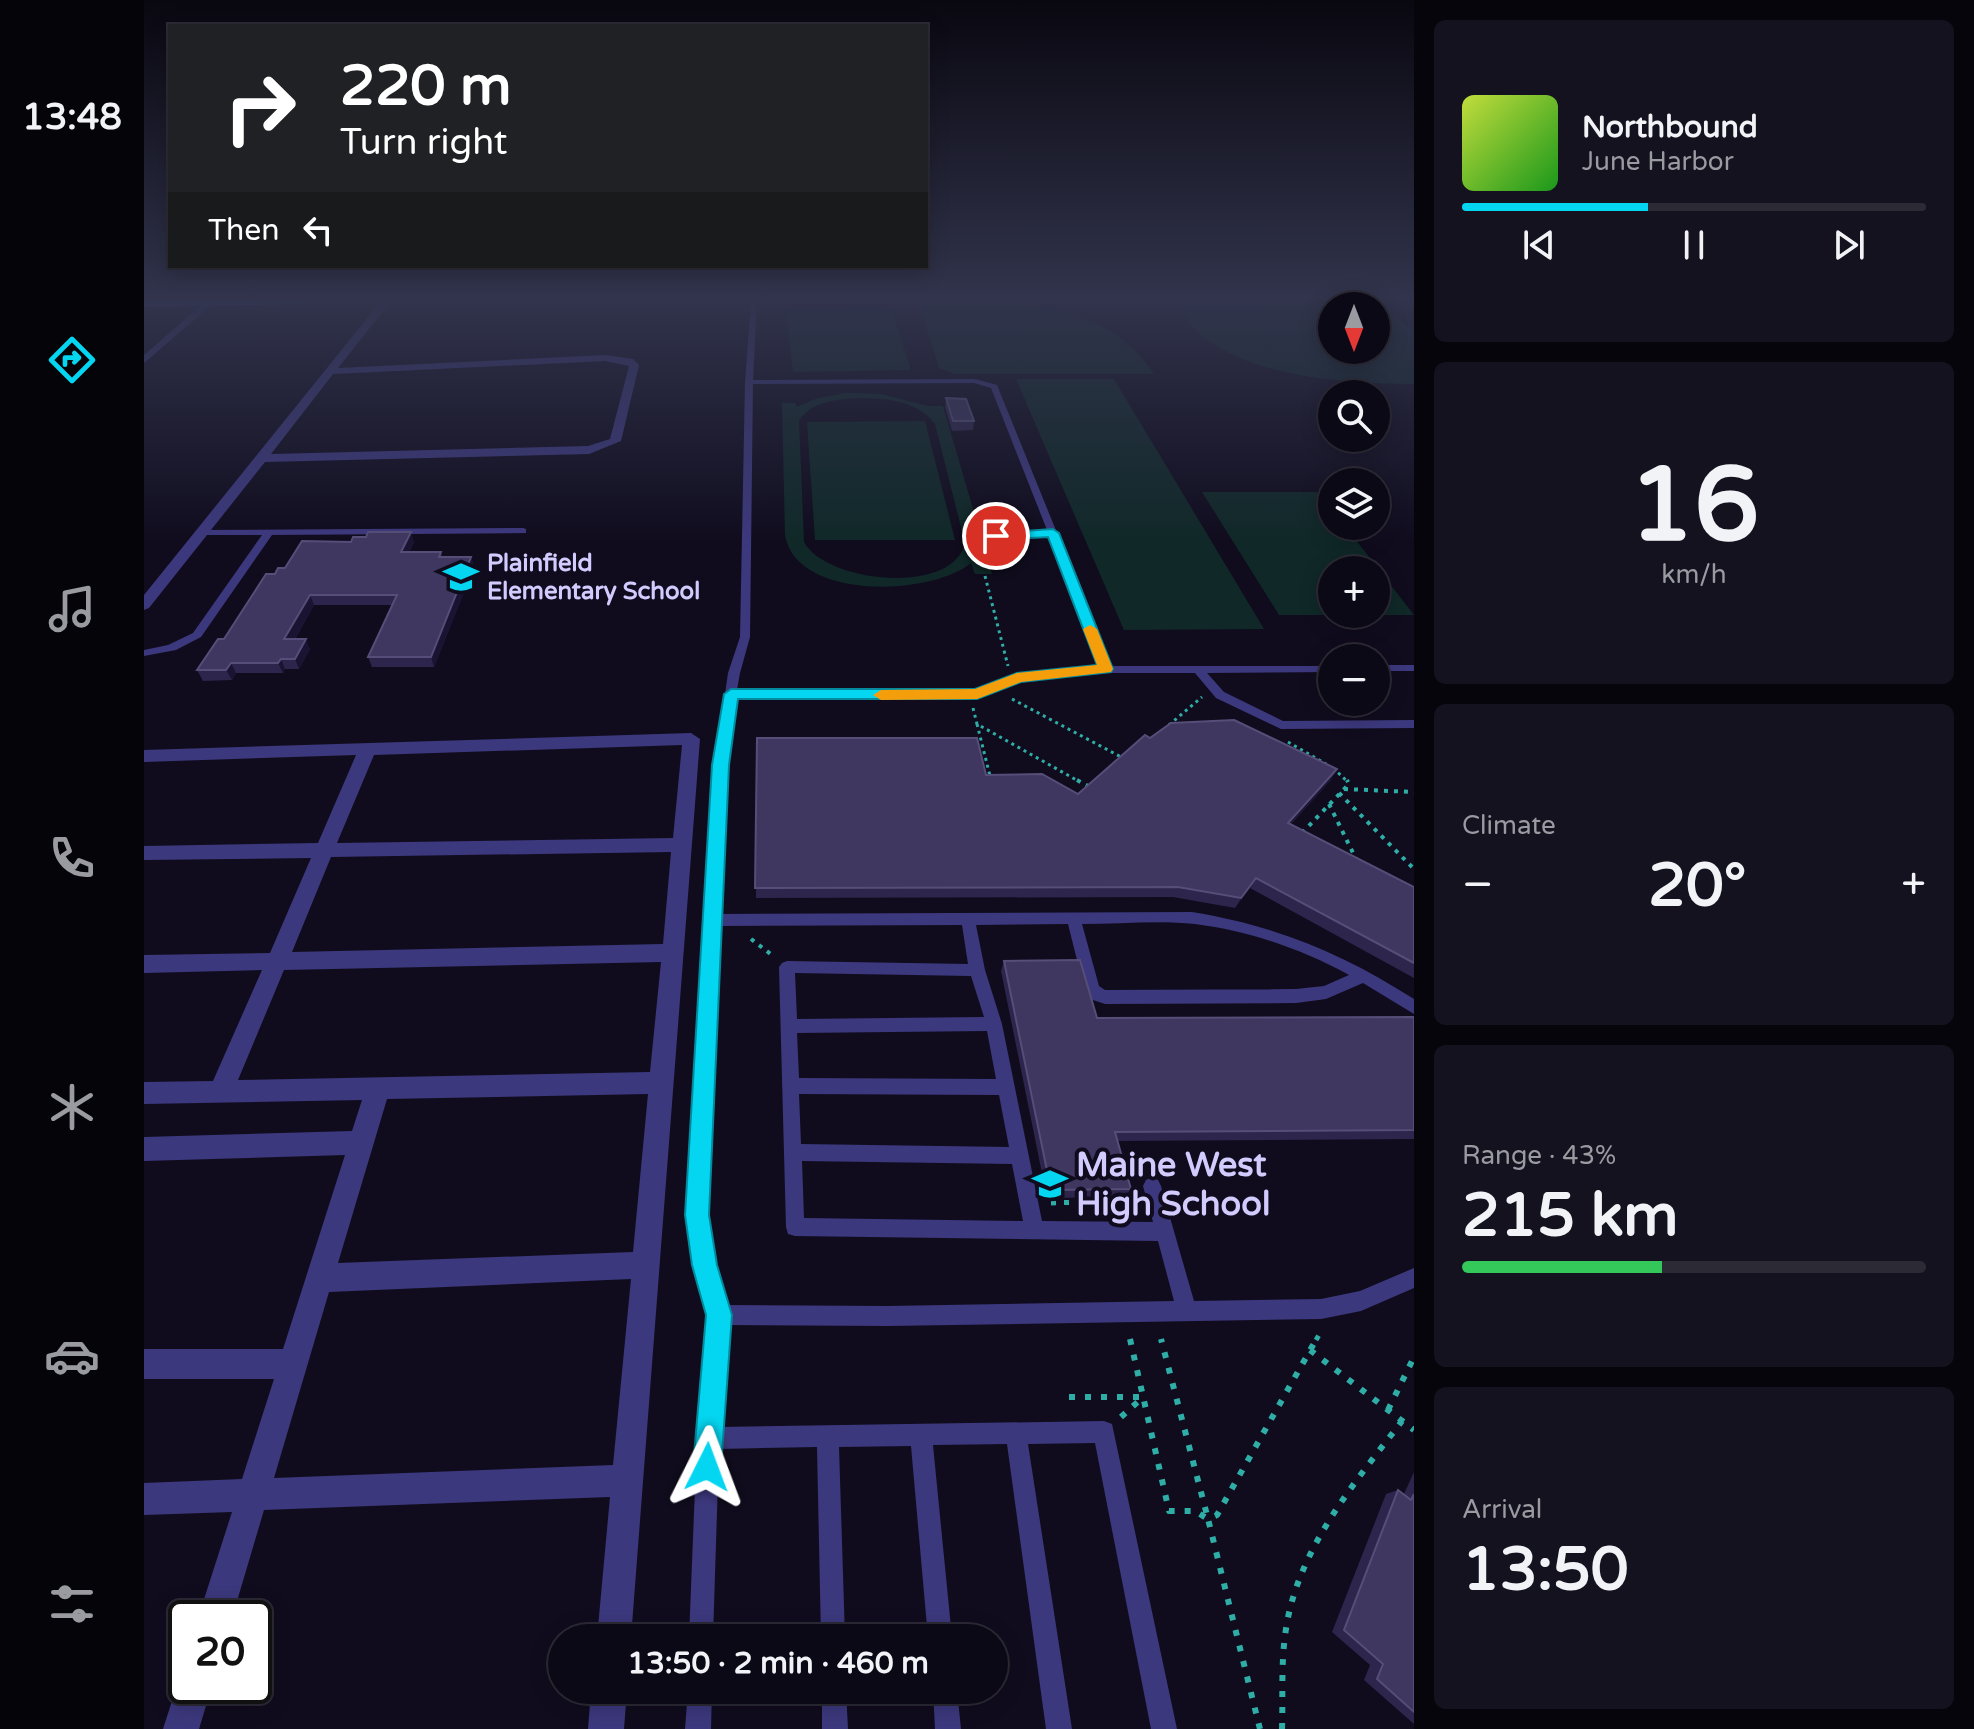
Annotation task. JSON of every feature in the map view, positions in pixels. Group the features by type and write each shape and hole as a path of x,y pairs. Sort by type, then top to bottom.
{"street":[{"path":"144,605 321,382"},
{"path":"260,458 589,450 615,441 630,382"},
{"path":"144,756 691,739 615,1624"},
{"path":"221,1091 368,749"},
{"path":"144,853 682,845"},
{"path":"144,964 673,953"},
{"path":"144,1093 662,1083"},
{"path":"221,1600 378,1088"},
{"path":"144,1149 361,1143"},
{"path":"319,1278 646,1265"},
{"path":"144,1364 293,1364"},
{"path":"144,1499 627,1480"},
{"path":"181,1729 189,1704"},
{"path":"606,1729 608,1704"}],"lane":[{"path":"701,1624 708,1438 719,1315 704,1265 697,1215 721,765 731,694 745,637 749,382 820,382"},
{"path":"978,382 996,389 1106,669"},
{"path":"201,532 523,531"},
{"path":"144,653 172,648 197,635 269,532"},
{"path":"1002,558 996,536 1053,533"},
{"path":"1390,668 1414,668"},
{"path":"731,694 977,694 1017,678 1044,673 1106,669 1318,669"},
{"path":"1198,669 1220,695 1281,725 1414,724"},
{"path":"714,920 1148,916 1236,924 1311,947 1365,975 1414,1007"},
{"path":"1073,917 1092,988 1096,994 1105,997 1296,996 1326,992 1365,975"},
{"path":"968,919 977,970 994,1024 1034,1230"},
{"path":"977,970 787,967 795,1227 1164,1232"},
{"path":"788,1026 994,1024"},
{"path":"791,1086 1006,1087"},
{"path":"792,1152 1020,1156"},
{"path":"1152,1186 1187,1312"},
{"path":"719,1315 1321,1309 1361,1301 1414,1278"},
{"path":"708,1438 1104,1432 1164,1729"},
{"path":"1016,1433 1059,1729"},
{"path":"921,1434 939,1624"},
{"path":"828,1435 833,1624"},
{"path":"698,1729 699,1704"},
{"path":"834,1704 835,1729"},
{"path":"946,1704 948,1729"}],"path":[{"path":"985,576 1008,668"},
{"path":"1194,690 1210,699"},
{"path":"1006,696 1123,758"},
{"path":"1169,725 1203,696"},
{"path":"972,705 992,783"},
{"path":"977,724 1090,787"},
{"path":"1288,742 1344,775 1349,784 1299,837"},
{"path":"1341,791 1414,792"},
{"path":"1341,791 1414,869"},
{"path":"1329,804 1362,872"},
{"path":"748,933 752,941 787,967"},
{"path":"1208,1519 1217,1515 1319,1335"},
{"path":"1130,1339 1169,1511 1195,1511 1208,1519"},
{"path":"1161,1339 1260,1729"},
{"path":"1310,1350 1414,1430"},
{"path":"1388,1410 1414,1357"},
{"path":"1069,1397 1143,1397"},
{"path":"1104,1432 1143,1397"},
{"path":"1282,1729 1285,1634 1303,1571 1328,1519 1402,1421"}],"green space":[{"path":"1017,382 1116,382 1264,629 1124,630"},
{"path":"1390,382 1414,382 1390,384"},
{"path":"846,393 881,394 928,406 943,406 992,574 975,574 971,563 952,574 927,582 867,586 838,582 813,572 795,557 785,535 782,403 796,403 796,407 818,398","holes":["870,398 911,406 935,424 965,543 956,560 938,571 915,577 888,578 861,574 837,567 817,556 804,542 799,421 810,409 826,402"]},
{"path":"925,421 955,540 815,540 807,422"},
{"path":"1202,492 1317,492 1318,540 1356,540 1368,556 1318,556 1318,615 1279,615"},
{"path":"1390,584 1414,615 1390,615"}],"building":[{"path":"946,398 966,399 974,421 953,421"},
{"path":"368,532 411,532 401,552 441,552 439,557 471,557 431,657 368,657 397,595 310,595 284,639 306,639 295,659 281,659 278,663 231,663 226,670 197,670 218,639 224,639 266,574 275,574 278,568 285,568 302,541 351,542 353,537 366,537"},
{"path":"1234,720 1337,769 1288,823 1414,887 1414,963 1256,878 1241,898 1178,887 755,888 757,738 977,738 986,775 1042,774 1078,794 1145,735 1150,738 1171,723"},
{"name":"Maine West High School","path":"1080,960 1097,1018 1414,1017 1414,1130 1115,1132 1131,1189 1051,1190 1004,961"},
{"path":"1398,1490 1411,1500 1414,1494 1414,1712 1377,1679 1383,1664 1344,1630"}],"slow traffic":[{"path":"881,695 977,694 1017,678 1072,670 1106,669 1090,629"}],"place":[{"name":"Plainfield Elementary School","path":"461,577"},
{"name":"Maine West High School","path":"1050,1184"}],"route":[{"path":"707,1467 719,1315 704,1265 697,1215 721,765 731,694 962,695 977,694 1017,678 1044,673 1106,669 1053,533 996,536"}]}
